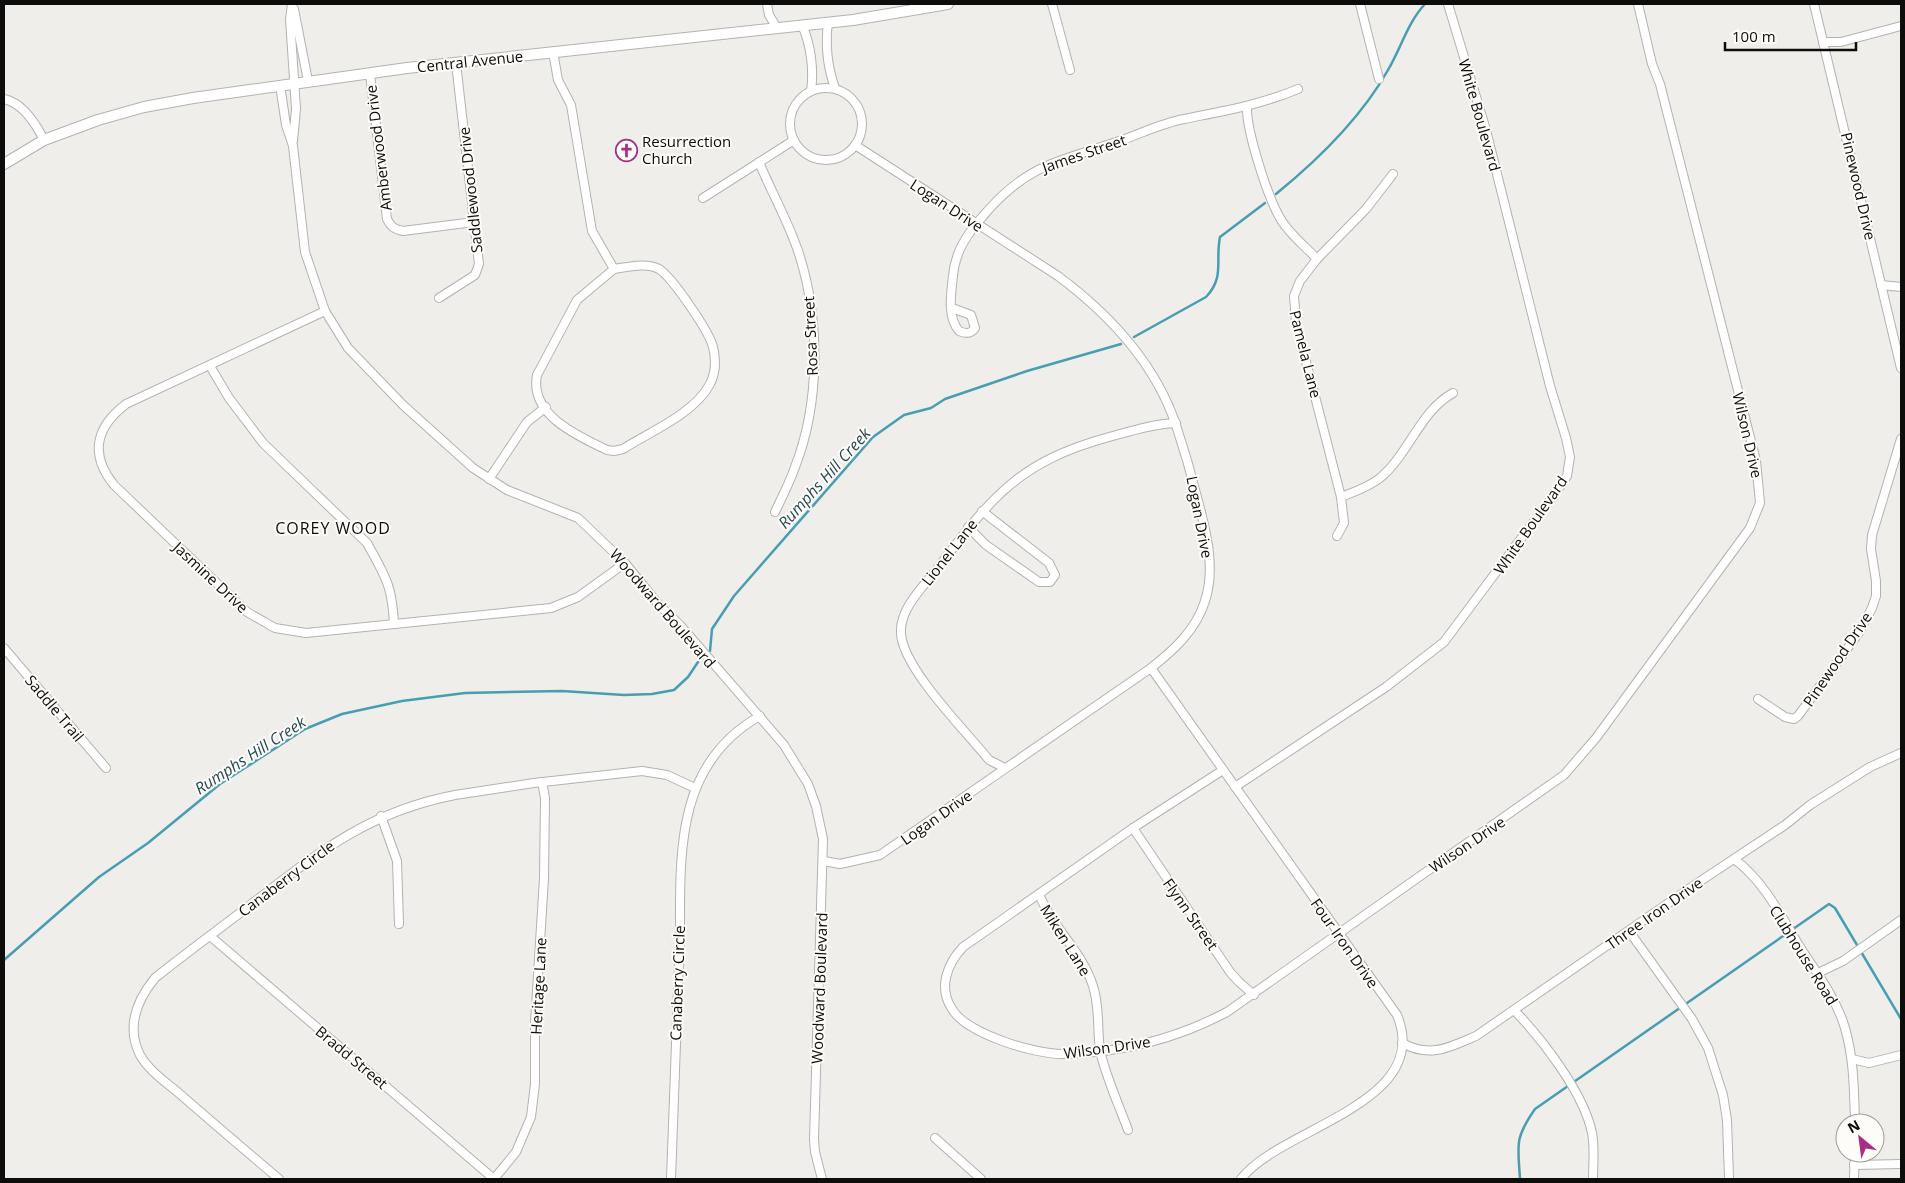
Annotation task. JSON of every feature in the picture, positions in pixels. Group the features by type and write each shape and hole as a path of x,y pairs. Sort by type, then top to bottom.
{"street":[{"path":"292,4 308,81"},
{"name":"Woodward Boulevard","path":"292,4 290,19 296,109 293,146 305,252 325,311 348,348 365,368 464,460 489,479 507,490 578,518 625,563 659,605 680,625 760,716 796,762 808,784 819,816 824,861 814,1139 822,1179"},
{"path":"767,4 769,15 778,28"},
{"name":"Central Avenue","path":"4,164 44,140 113,114 135,109 308,81 828,22 905,12 948,4"},
{"path":"1052,4 1070,70"},
{"path":"1360,4 1379,79"},
{"name":"White Boulevard","path":"1235,787 1386,687 1444,642 1561,485 1569,466 1570,457 1566,438 1550,386 1486,130 1448,4"},
{"name":"Wilson Drive","path":"1223,770 1133,828 988,929 957,954 948,968 945,994 957,1015 1008,1044 1029,1051 1052,1054 1100,1051 1154,1041 1185,1032 1227,1012 1340,935 1564,775 1596,738 1733,553 1756,516 1760,490 1756,462 1638,4"},
{"name":"Pinewood Drive","path":"1814,4 1901,368"},
{"path":"828,22 826,50 829,74 835,88"},
{"path":"802,25 808,40 812,80 810,91"},
{"path":"1823,42 1841,42 1901,26"},
{"path":"553,52 558,80 571,105 592,231 614,269"},
{"name":"Saddlewood Drive","path":"439,298 475,275 478,270 456,63"},
{"name":"Amberwood Drive","path":"370,74 387,219 393,229 403,231 474,222"},
{"name":"Woodward Boulevard","path":"280,85 286,125 293,146"},
{"path":"826,87 835,88 851,97 861,113 862,132 855,145 845,154 826,160 807,154 794,140 791,133 791,116 798,101 810,91 826,87"},
{"name":"James Street","path":"952,308 953,272 962,244 977,223 1013,184 1046,165 1183,119 1247,107 1298,89"},
{"path":"4,99 10,100 35,123 44,140"},
{"path":"1247,107 1250,131 1274,208 1285,225 1317,259"},
{"path":"703,198 794,140"},
{"name":"Logan Drive","path":"824,861 846,863 880,855 1151,668 1177,646 1192,628 1206,599 1210,578 1206,533 1176,423 1161,391 1124,336 1087,297 1058,276 855,145"},
{"name":"Rosa Street","path":"759,162 801,258 806,278 812,334 812,394 807,427 795,468 775,512"},
{"name":"Pamela Lane","path":"1337,536 1344,523 1341,497 1294,314 1296,288 1317,259 1366,209 1393,174"},
{"path":"648,266 658,269 676,286 710,338 715,358 710,382 702,397 623,449 614,451 607,450 564,428 546,407 535,384 537,375 577,300 614,269 648,266"},
{"path":"1881,286 1901,287"},
{"name":"Jasmine Drive","path":"325,311 126,404 109,419 98,448 101,463 108,476 247,612 266,624 285,631 306,633 561,605 593,588 625,563"},
{"path":"210,366 229,398 263,443 367,543 378,559 389,582 394,624"},
{"path":"1341,497 1361,489 1380,478 1402,452 1437,404 1453,393"},
{"path":"489,479 527,422 546,407"},
{"name":"Lionel Lane","path":"1005,768 989,760 917,672 908,657 901,633 904,617 912,601 968,528 982,511 1016,479 1069,448 1134,430 1176,423"},
{"name":"Pinewood Drive","path":"1758,699 1785,717 1794,719 1868,618 1876,596 1872,535 1901,439"},
{"path":"968,528 986,545 1039,582 1050,582 1055,575 1049,563 982,511"},
{"name":"Saddle Trail","path":"4,648 106,768"},
{"name":"Four Iron Drive","path":"1151,668 1340,935 1396,1016 1402,1031 1400,1058 1393,1071 1364,1102 1278,1149 1250,1168 1241,1179"},
{"name":"Canaberry Circle","path":"671,1179 682,840 687,810 695,788 712,759 722,747 760,716"},
{"name":"Three Iron Drive","path":"1402,1043 1419,1050 1445,1049 1476,1036 1840,786 1870,768 1901,753"},
{"name":"Canaberry Circle","path":"279,1179 161,1079 146,1063 136,1044 134,1020 140,996 155,978 324,848 381,816 428,800 542,782 642,771 667,775 695,788"},
{"name":"Heritage Lane","path":"494,1179 516,1152 531,1117 535,1084 535,1023 544,878 545,798 542,782"},
{"path":"381,816 397,861 400,924"},
{"name":"Flynn Street","path":"1133,828 1230,972 1238,982 1254,995"},
{"name":"Clubhouse Road","path":"1734,859 1754,877 1818,973 1841,1017 1852,1059 1855,1113"},
{"name":"Miken Lane","path":"1039,894 1048,913 1078,954 1094,987 1100,1019 1100,1051 1128,1130"},
{"path":"1818,973 1843,961 1901,920"},
{"path":"1629,931 1692,1019 1708,1048 1723,1095 1727,1120 1729,1179"},
{"name":"Bradd Street","path":"210,936 494,1179"},
{"path":"1514,1010 1529,1026 1576,1091 1592,1133 1593,1179"},
{"path":"1852,1059 1869,1063 1901,1055"},
{"path":"935,1138 981,1179"},
{"path":"1854,1179 1854,1165 1901,1164"}],"waterway":[{"name":"Rumphs Hill Creek","path":"1276,194 1308,167 1338,137 1365,105 1393,62 1409,27 1425,4"},
{"name":"Rumphs Hill Creek","path":"1134,337 1206,297 1216,283 1220,237 1265,203"},
{"name":"Rumphs Hill Creek","path":"710,651 712,629 734,596 873,437 904,415 931,408 945,399 1027,371 1121,344"},
{"name":"Rumphs Hill Creek","path":"4,960 99,877 148,843 220,784 305,729 342,714 402,701 465,693 562,691 624,695 652,694 674,690 688,677 698,662"},
{"path":"1520,1179 1518,1150 1520,1135 1535,1109 1829,904 1835,908 1901,1019"}],"place":[{"name":"Resurrection Church","path":"626,150"}],"district":[{"name":"COREY WOOD","path":"333,528"}]}
